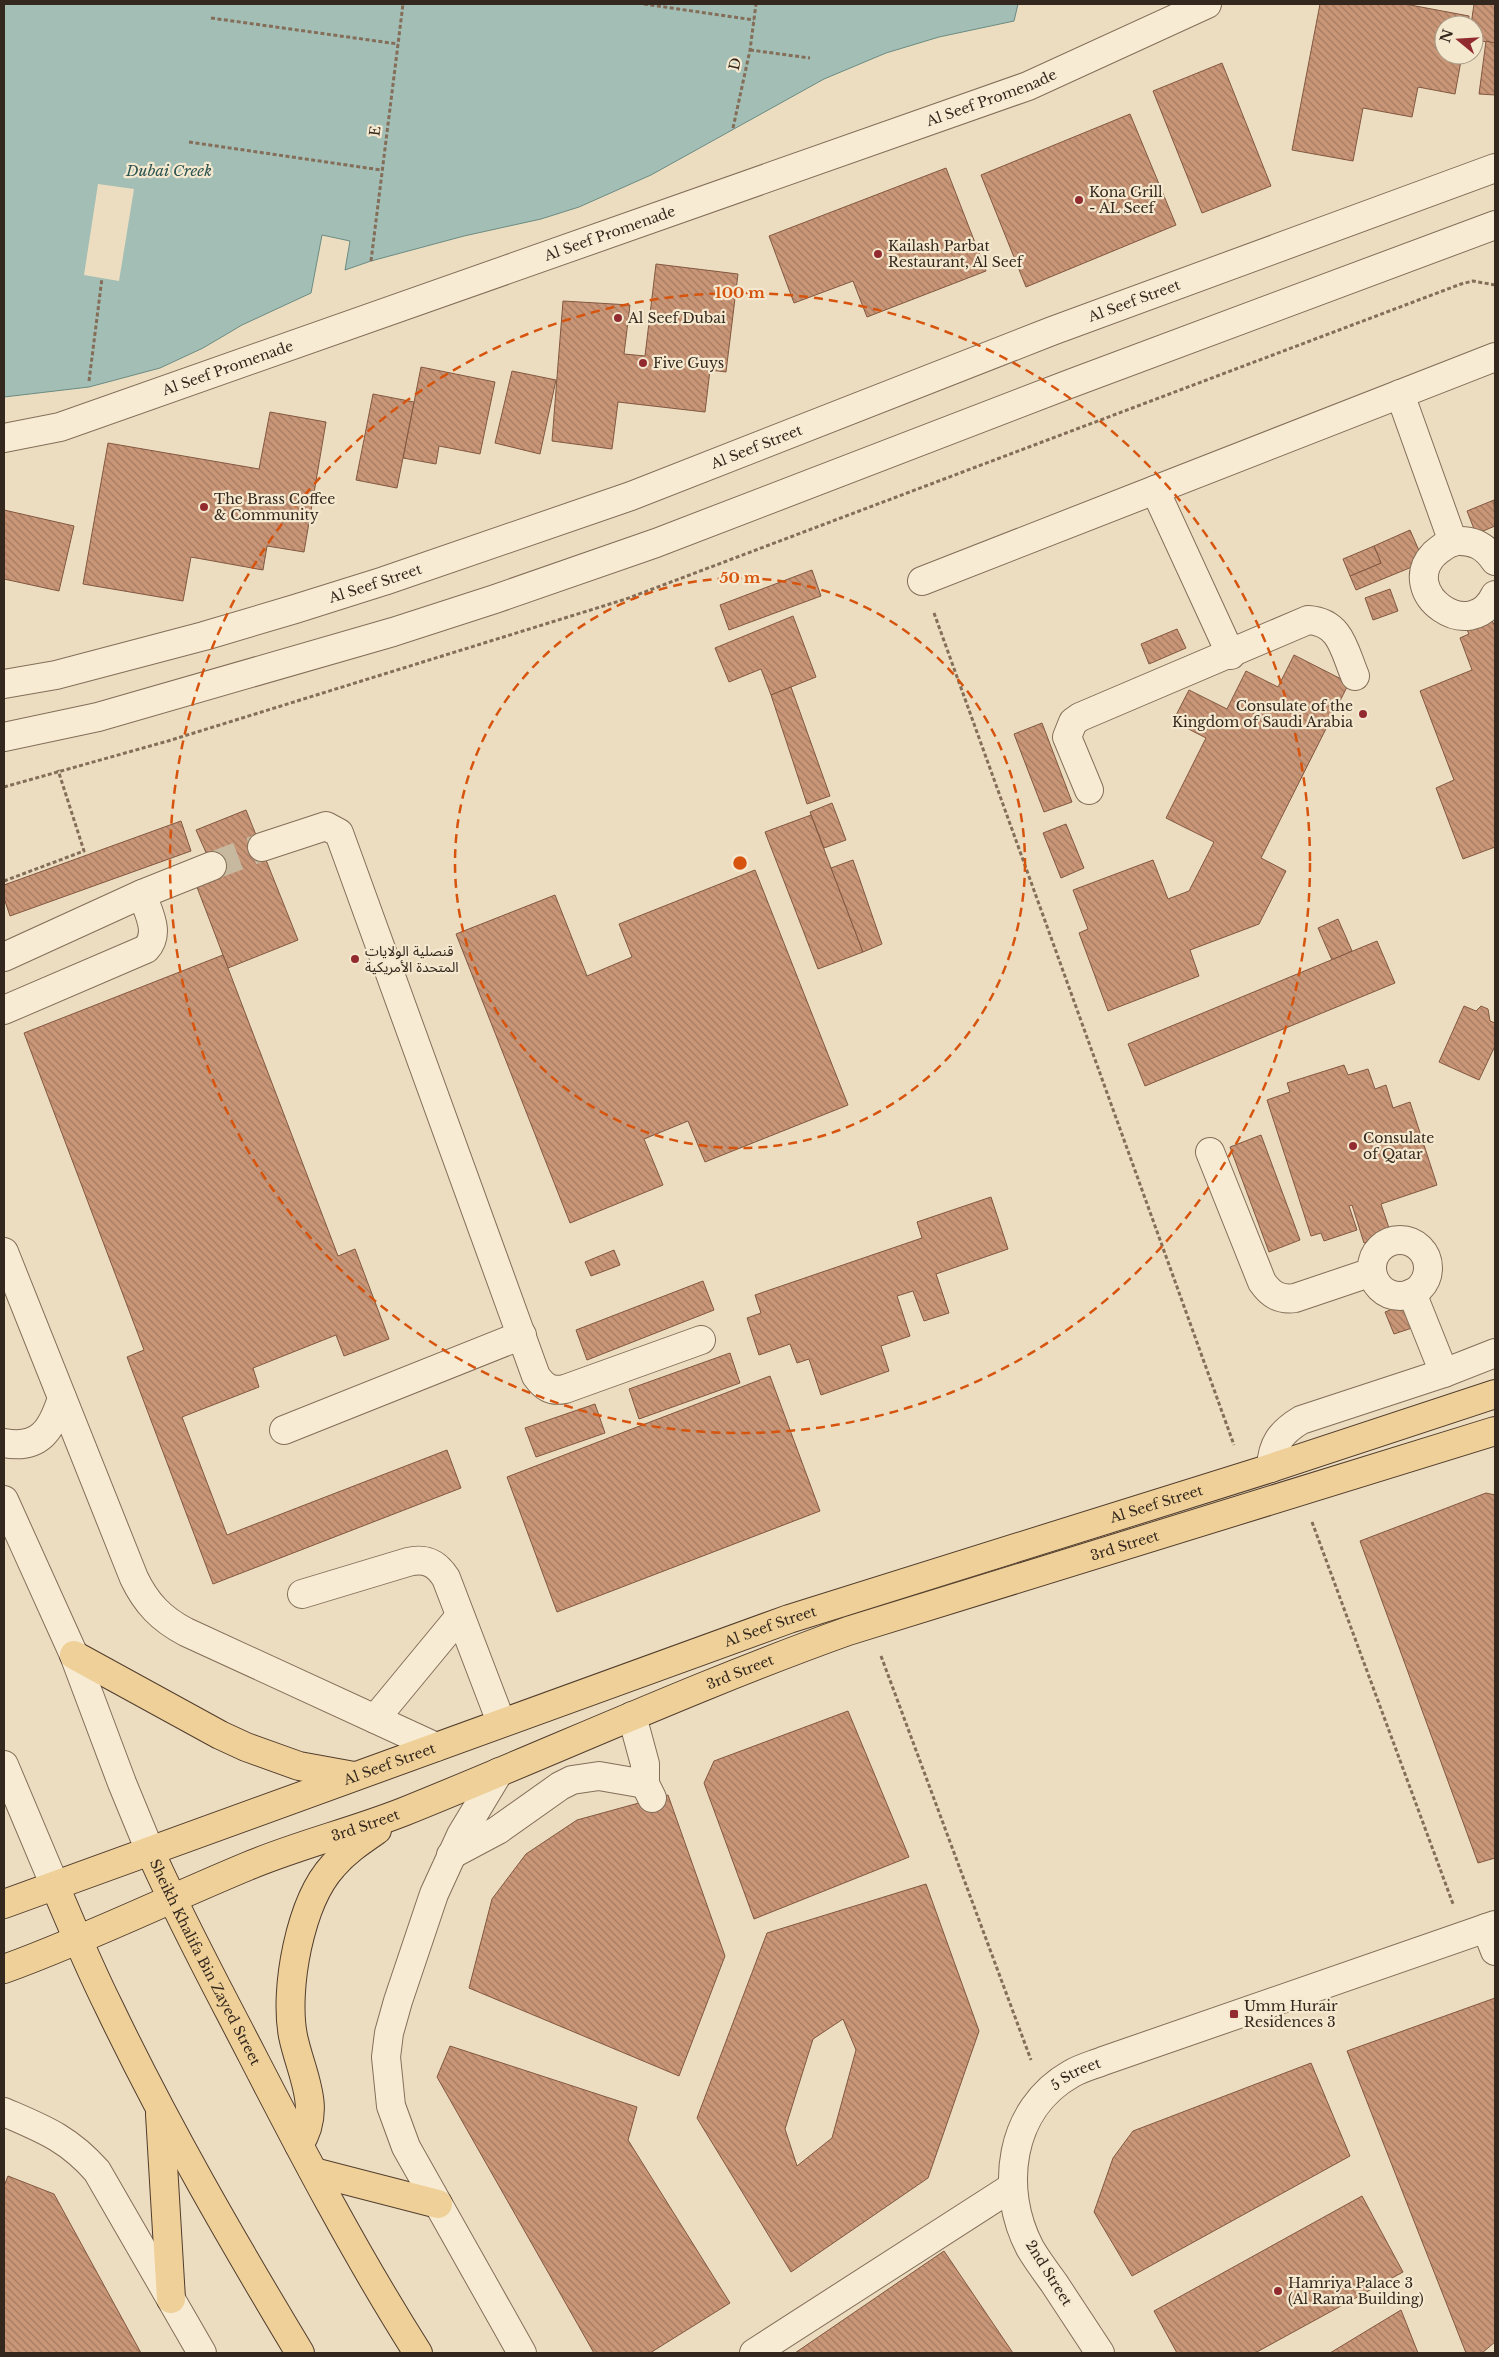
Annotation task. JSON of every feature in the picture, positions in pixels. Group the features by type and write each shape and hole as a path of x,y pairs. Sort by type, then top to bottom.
{"main road":[{"name":"Al Seef Street","path":"54,1886 501,1722 798,1616 1258,1472 1495,1394"},
{"name":"3rd Street","path":"4,1969 78,1940 251,1864 401,1813 747,1668 869,1625 1495,1431"},
{"path":"74,1655 220,1735 246,1747 299,1766 358,1776"},
{"path":"299,2145 310,2124 312,2112 293,2034 290,2004 293,1974 305,1915 317,1888 332,1867 349,1849 401,1813"},
{"name":"Sheikh Khalifa Bin Zayed Street","path":"150,1851 171,1899 299,2145 392,2312 418,2353"},
{"path":"4,1904 54,1886 108,2006 159,2107 245,2262 300,2353"},
{"path":"159,2107 171,2299"},
{"path":"314,2172 438,2204"}],"street":[{"name":"Al Seef Promenade","path":"4,438 60,427 1028,86 1207,4"},
{"name":"Al Seef Street","path":"4,684 56,675 295,610 631,496 1052,331 1495,168"},
{"path":"4,737 98,717 393,632 495,599 656,543 1495,225"},
{"path":"1462,237 1495,247"},
{"path":"922,581 1495,357"},
{"path":"1400,394 1453,542"},
{"path":"1155,490 1231,655"},
{"path":"1493,554 1478,544 1466,541 1453,542 1442,547 1432,556 1426,568 1425,581 1428,594 1435,604 1446,612 1458,616 1471,615 1483,609 1495,595"},
{"path":"1089,790 1067,737 1073,722 1080,717 1231,655 1308,620 1320,621 1329,625 1337,632 1355,676"},
{"path":"262,847 326,826 339,833 536,1376 541,1383 548,1389 556,1391 701,1340"},
{"path":"4,957 142,894 212,866"},
{"path":"4,1010 146,949 152,943 154,934 142,894"},
{"path":"1210,1152 1262,1282 1268,1291 1276,1297 1295,1298 1372,1272"},
{"path":"1396,1240 1408,1240 1418,1246 1425,1254 1428,1266 1426,1277 1421,1286 1412,1293 1402,1296 1391,1295 1382,1290 1376,1282 1372,1272 1372,1261 1377,1250 1386,1244 1396,1240"},
{"path":"4,1252 134,1578 143,1596 155,1610 168,1623 186,1632 436,1747"},
{"path":"1412,1293 1444,1373"},
{"path":"284,1430 522,1335"},
{"path":"1258,1472 1272,1453 1277,1439 1294,1424 1444,1373 1495,1353"},
{"path":"4,1444 15,1446 30,1443 45,1434 54,1420 62,1398"},
{"name":"Sheikh Khalifa Bin Zayed Street","path":"4,1500 74,1655 122,1783 150,1851"},
{"path":"302,1594 419,1559 430,1562 439,1568 460,1616 501,1722"},
{"path":"375,1719 460,1616"},
{"path":"451,1855 498,1830 560,1786 572,1780 599,1776 649,1791 645,1764 632,1716"},
{"path":"4,1766 54,1886"},
{"path":"499,1772 451,1855 431,1903 398,2001 389,2033 386,2057 391,2106 406,2147 522,2353"},
{"name":"5 Street","path":"1012,2187 1014,2154 1025,2122 1044,2095 1071,2074 1103,2060 1485,1935"},
{"path":"4,2112 62,2138 81,2153 97,2171 202,2353"},
{"path":"754,2353 1012,2187"},
{"name":"2nd Street","path":"1012,2187 1016,2213 1030,2248 1100,2353"}],"path":[{"name":"E","path":"371,261 381,170 404,4"},
{"path":"644,4 754,20"},
{"name":"D","path":"733,128 750,50 756,4"},
{"path":"211,18 398,44"},
{"path":"750,50 810,58"},
{"path":"189,142 381,170"},
{"path":"89,387 102,278"},
{"path":"922,581 1258,1472"},
{"path":"4,881 84,851 58,770"},
{"path":"1301,1491 1485,1935"},
{"path":"869,1625 1044,2095"}],"water":[{"name":"Dubai Creek","path":"4,4 1018,4 1014,21 939,37 886,53 824,79 651,175 579,207 541,219 464,236 371,261 345,270 350,241 322,235 311,293 242,325 203,348 160,368 89,387 4,397"}],"pier":[{"path":"98,184 134,189 119,281 84,275"}],"building":[{"path":"1320,4 1405,4 1464,15 1434,15 1434,65 1460,65 1455,94 1418,87 1412,117 1363,108 1353,161 1292,150"},
{"path":"1474,4 1495,4 1495,43 1484,41 1484,15 1472,15"},
{"path":"1486,41 1495,43 1495,95 1479,94"},
{"path":"1222,63 1271,186 1202,213 1153,91"},
{"name":"Kona Grill - AL Seef","path":"1130,114 1176,225 1026,287 981,175"},
{"name":"Kailash Parbat Restaurant, Al Seef","path":"946,168 986,271 867,317 853,281 794,303 769,236"},
{"name":"Five Guys","path":"656,264 738,274 726,372 710,370 705,412 618,402 612,449 552,441 563,301 630,305 624,354 645,356"},
{"path":"421,367 495,382 480,454 439,446 436,464 403,458"},
{"path":"512,371 556,380 540,454 495,443"},
{"path":"373,394 414,402 397,488 356,480"},
{"name":"The Brass Coffee & Community","path":"270,412 326,422 304,552 267,546 263,570 191,557 183,601 83,584 108,443 259,469"},
{"path":"1494,500 1495,526 1476,534 1467,511"},
{"path":"4,510 74,526 59,591 4,579"},
{"path":"1410,530 1424,562 1356,590 1350,576 1381,563 1374,546"},
{"path":"1374,546 1381,563 1350,576 1343,559"},
{"path":"812,570 821,596 729,630 720,605"},
{"path":"1390,589 1398,611 1373,620 1365,598"},
{"path":"793,616 816,677 771,695 761,669 729,682 715,648"},
{"path":"1491,619 1495,626 1495,847 1463,859 1436,788 1454,780 1420,691 1472,670 1460,638 1469,634 1466,628"},
{"path":"1177,629 1186,648 1149,664 1141,644"},
{"path":"1294,655 1349,683 1261,858 1286,871 1259,924 1190,950 1199,976 1108,1011 1079,933 1088,929 1073,890 1153,860 1168,899 1189,891 1214,842 1166,818 1206,738 1173,721 1189,690 1227,709 1246,671 1278,687"},
{"path":"791,687 830,796 807,804 771,695"},
{"path":"1042,723 1072,802 1044,812 1014,734"},
{"path":"832,803 846,840 824,848 810,812"},
{"path":"246,810 298,940 228,968 195,882 212,866 196,830"},
{"path":"811,815 863,952 818,969 765,832"},
{"path":"181,821 191,851 10,916 4,898 4,885"},
{"path":"1066,824 1084,868 1061,878 1043,833"},
{"path":"853,860 882,944 863,952 831,868"},
{"path":"755,870 848,1105 705,1162 688,1121 644,1139 663,1185 570,1223 456,934 555,895 587,976 632,957 619,924"},
{"path":"1338,919 1352,951 1332,960 1318,928"},
{"path":"1377,941 1395,983 1145,1086 1128,1044"},
{"path":"223,955 338,1256 355,1249 389,1339 344,1356 336,1335 253,1368 259,1387 182,1417 227,1535 447,1450 461,1488 213,1584 127,1357 144,1350 24,1033"},
{"path":"1464,1006 1476,1011 1481,1006 1488,1009 1490,1021 1495,1023 1495,1046 1479,1080 1439,1062"},
{"name":"Consulate of Qatar","path":"1344,1065 1348,1075 1368,1069 1375,1089 1386,1085 1393,1108 1410,1102 1437,1185 1381,1204 1391,1234 1364,1243 1352,1205 1349,1206 1357,1230 1324,1241 1321,1233 1311,1236 1267,1100 1290,1092 1287,1083"},
{"path":"1261,1135 1300,1240 1269,1252 1230,1147"},
{"path":"991,1197 1008,1249 936,1274 949,1313 924,1321 913,1291 897,1296 910,1336 881,1346 889,1371 821,1395 809,1359 797,1363 790,1344 759,1355 747,1318 761,1313 755,1295 922,1238 917,1222"},
{"path":"614,1250 620,1265 591,1276 585,1262"},
{"path":"703,1281 714,1310 587,1360 576,1330"},
{"path":"1403,1305 1412,1328 1394,1334 1385,1312"},
{"path":"730,1353 740,1383 639,1419 629,1389"},
{"path":"770,1376 820,1511 557,1612 507,1477"},
{"path":"595,1404 605,1433 536,1457 525,1428"},
{"path":"1486,1493 1495,1495 1495,1858 1478,1863 1360,1541"},
{"path":"848,1711 909,1857 754,1919 704,1783 714,1761"},
{"path":"668,1795 725,1956 679,2076 469,1988 492,1899 526,1854 577,1820"},
{"path":"926,1884 979,2031 928,2178 791,2272 697,2118 767,1933","holes":["843,2019 856,2050 832,2138 797,2166 785,2129 813,2039"]},
{"path":"1495,1998 1495,2342 1482,2353 1466,2353 1347,2051"},
{"path":"450,2046 637,2107 628,2140 730,2303 650,2353 594,2353 437,2077"},
{"path":"1311,2063 1350,2156 1132,2276 1094,2212 1113,2158 1133,2131"},
{"path":"8,2176 54,2194 141,2353 4,2353 4,2186"},
{"name":"Hamriya Palace 3 (Al Rama Building)","path":"1362,2196 1403,2272 1255,2353 1177,2353 1154,2311"},
{"path":"944,2251 1013,2353 795,2353"},
{"path":"1401,2310 1418,2353 1330,2353"}],"tunnel":[{"path":"212,866 262,847"}],"place":[{"name":"Kona Grill - AL Seef","path":"1079,200"},
{"name":"Kailash Parbat Restaurant, Al Seef","path":"878,254"},
{"name":"Al Seef Dubai","path":"618,318"},
{"name":"Five Guys","path":"643,363"},
{"name":"The Brass Coffee & Community","path":"204,507"},
{"name":"Consulate of the Kingdom of Saudi Arabia","path":"1363,714"},
{"name":"قنصلية الولايات المتحدة الأمريكية","path":"355,959"},
{"name":"Consulate of Qatar","path":"1353,1146"},
{"name":"Umm Hurair Residences 3","path":"1234,2014"},
{"name":"Hamriya Palace 3 (Al Rama Building)","path":"1278,2291"}]}
